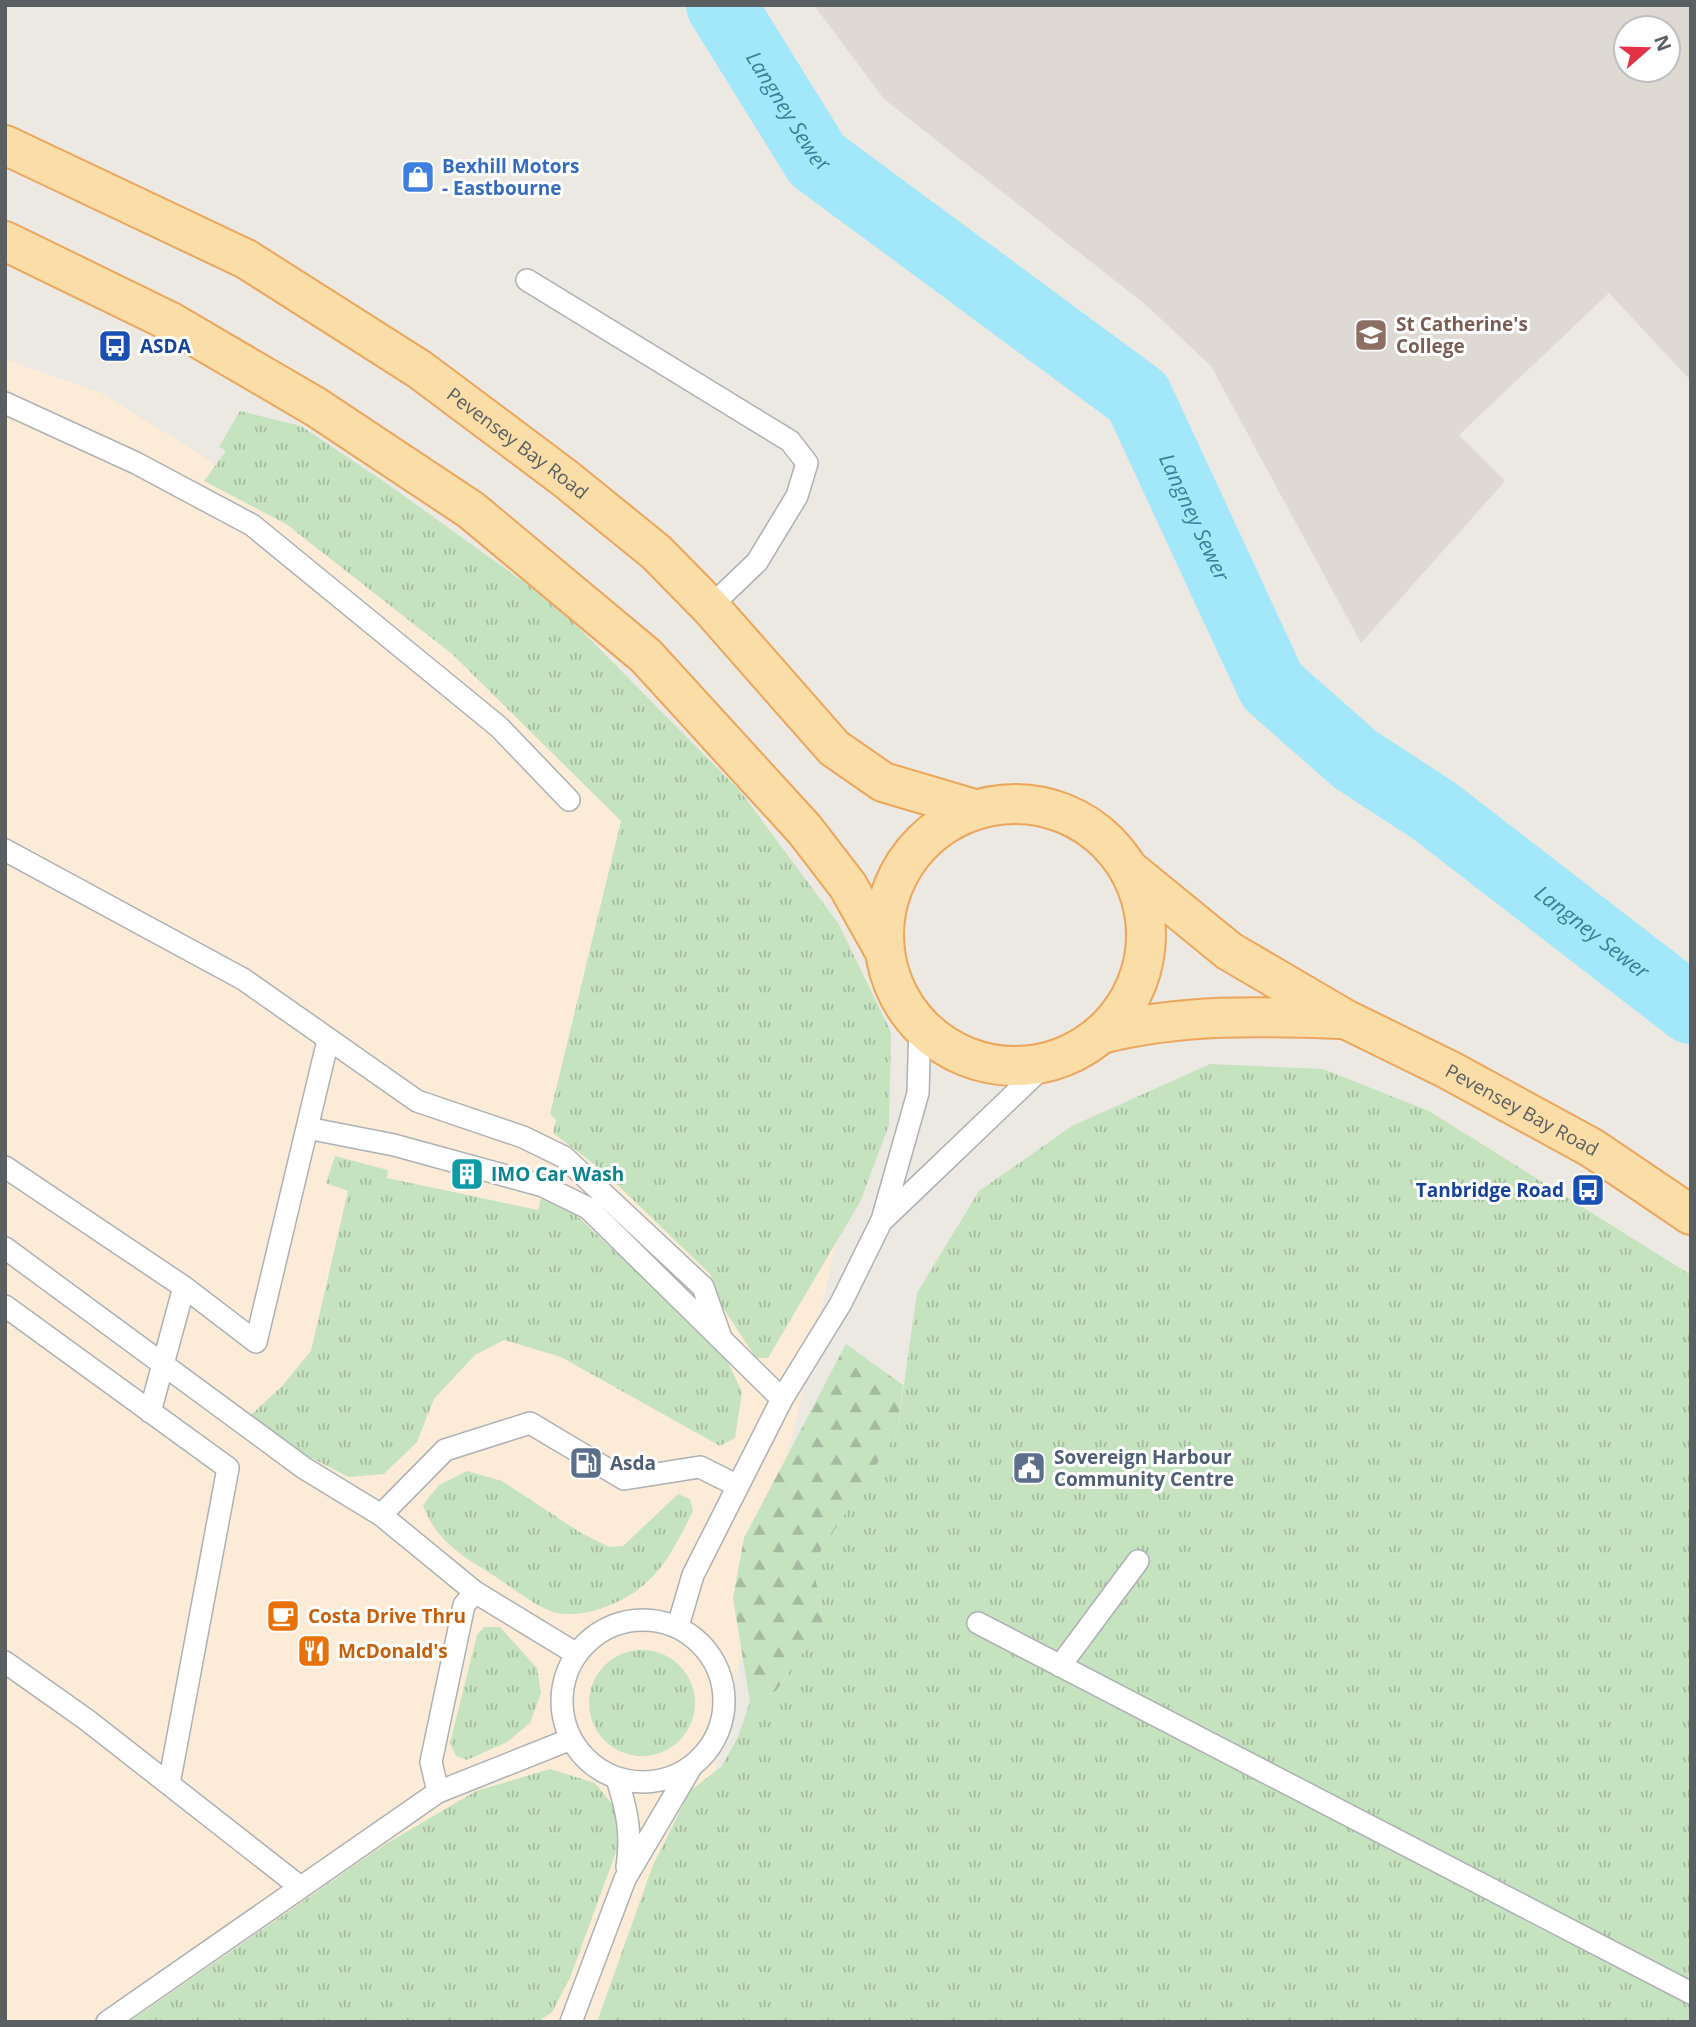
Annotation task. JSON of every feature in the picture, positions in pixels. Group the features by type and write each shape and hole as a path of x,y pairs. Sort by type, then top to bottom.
{"main road":[{"name":"Pevensey Bay Road","path":"5,145 246,259 419,369 576,487 656,552 710,607 834,748 883,782 974,809"},
{"path":"5,241 169,321 316,407 471,510 646,656 805,830 848,886 885,952 901,999 920,1024 946,1046 978,1061 1012,1066 1047,1063 1082,1048 1105,1033 1133,993 1145,957 1147,920 1129,870 1116,849 1086,823 1050,807 1012,803 974,809 936,829 908,859 889,897 884,920 885,952"},
{"name":"Pevensey Bay Road","path":"1129,870 1223,947 1345,1019 1449,1070 1592,1148 1691,1214"},
{"name":"Pevensey Bay Road","path":"1105,1033 1146,1023 1234,1016 1345,1019"}],"lane":[{"path":"527,280 790,441 807,463 797,496 757,562 710,607"},
{"path":"5,403 136,463 252,525 499,727 569,800"},
{"path":"5,850 243,979 417,1101 497,1128 564,1157 704,1287 720,1335"},
{"path":"678,1626 693,1575 782,1399 841,1304 882,1220 918,1093 920,1024"},
{"path":"5,1167 184,1287 256,1342 328,1040"},
{"path":"882,1220 1047,1063"},
{"path":"307,1128 394,1145 544,1186 588,1208 720,1335 782,1399"},
{"path":"5,1248 304,1468 381,1515 475,1592 575,1653"},
{"path":"150,1412 184,1287"},
{"path":"5,1306 228,1468 169,1784"},
{"path":"381,1515 445,1450 530,1423 624,1479 700,1467 738,1486"},
{"path":"1060,1666 1138,1560"},
{"path":"438,1792 431,1762 464,1605 475,1592"},
{"path":"572,2022 625,1879 690,1769 708,1752 720,1730 724,1694 713,1659 698,1640 678,1626 636,1619 615,1624 596,1634 575,1653 563,1683 561,1702 564,1721 582,1756 617,1779 642,1783 667,1780 690,1769"},
{"path":"978,1623 1691,1993"},
{"path":"5,1662 169,1784 299,1886"},
{"path":"107,2022 299,1886 438,1792 571,1739"},
{"path":"617,1779 629,1816 631,1840 625,1879"}],"shaded area":[{"name":"St Catherine's College","path":"814,5 1691,5 1691,381 1609,293 1459,435 1505,481 1361,643 1211,366 1146,305 884,99"},
{"path":"5,359 101,393 356,551 626,790 860,1141 657,2022 5,2022"}],"green space":[{"path":"240,411 301,426 389,485 557,606 740,791 838,923 891,1032 889,1125 860,1202 768,1358 756,1358 722,1306 710,1274 602,1170 553,1133 556,1120 550,1114 621,821 452,654 286,524 204,481 226,451 219,447"},
{"path":"1210,1064 1323,1069 1429,1111 1691,1275 1691,2022 597,2022 653,1865 690,1791 722,1766 738,1737 750,1702 776,1691 823,1622 813,1563 897,1433 917,1293 979,1191 1072,1126"},
{"path":"335,1156 388,1170 387,1178 538,1210 541,1198 574,1213 724,1354 742,1392 735,1438 720,1446 561,1357 504,1340 475,1355 434,1399 417,1442 384,1474 349,1477 242,1423 282,1386 311,1351 348,1191 326,1183"},
{"path":"846,1344 903,1385 897,1433 813,1563 823,1622 776,1691 750,1702 733,1598 744,1538"},
{"path":"467,1471 502,1481 581,1533 609,1547 623,1546 678,1494 690,1499 693,1511 658,1571 634,1593 594,1611 561,1614 534,1603 471,1561 442,1538 435,1528 423,1505 439,1485"},
{"path":"484,1627 500,1627 537,1668 541,1693 530,1723 507,1742 467,1760 456,1756 450,1743 477,1635"},
{"path":"642,1650 662,1654 680,1665 691,1683 695,1703 691,1723 680,1741 662,1752 642,1756 622,1752 604,1741 593,1723 589,1703 593,1683 604,1665 622,1654"},
{"path":"550,1769 595,1783 617,1810 619,1844 570,1978 552,2012 538,2022 129,2022 384,1845 476,1791"}],"waterway":[{"name":"Langney Sewer","path":"721,5 817,160 1138,397 1272,686 1356,760 1433,810 1691,1009"}],"place":[{"name":"Bexhill Motors - Eastbourne","path":"418,177"},
{"name":"St Catherine's College","path":"1371,335"},
{"name":"ASDA","path":"115,346"},
{"name":"IMO Car Wash","path":"467,1174"},
{"name":"Tanbridge Road","path":"1588,1190"},
{"name":"Asda","path":"586,1463"},
{"name":"Sovereign Harbour Community Centre","path":"1029,1468"},
{"name":"Costa Drive Thru","path":"283,1616"},
{"name":"McDonald's","path":"314,1651"}]}
